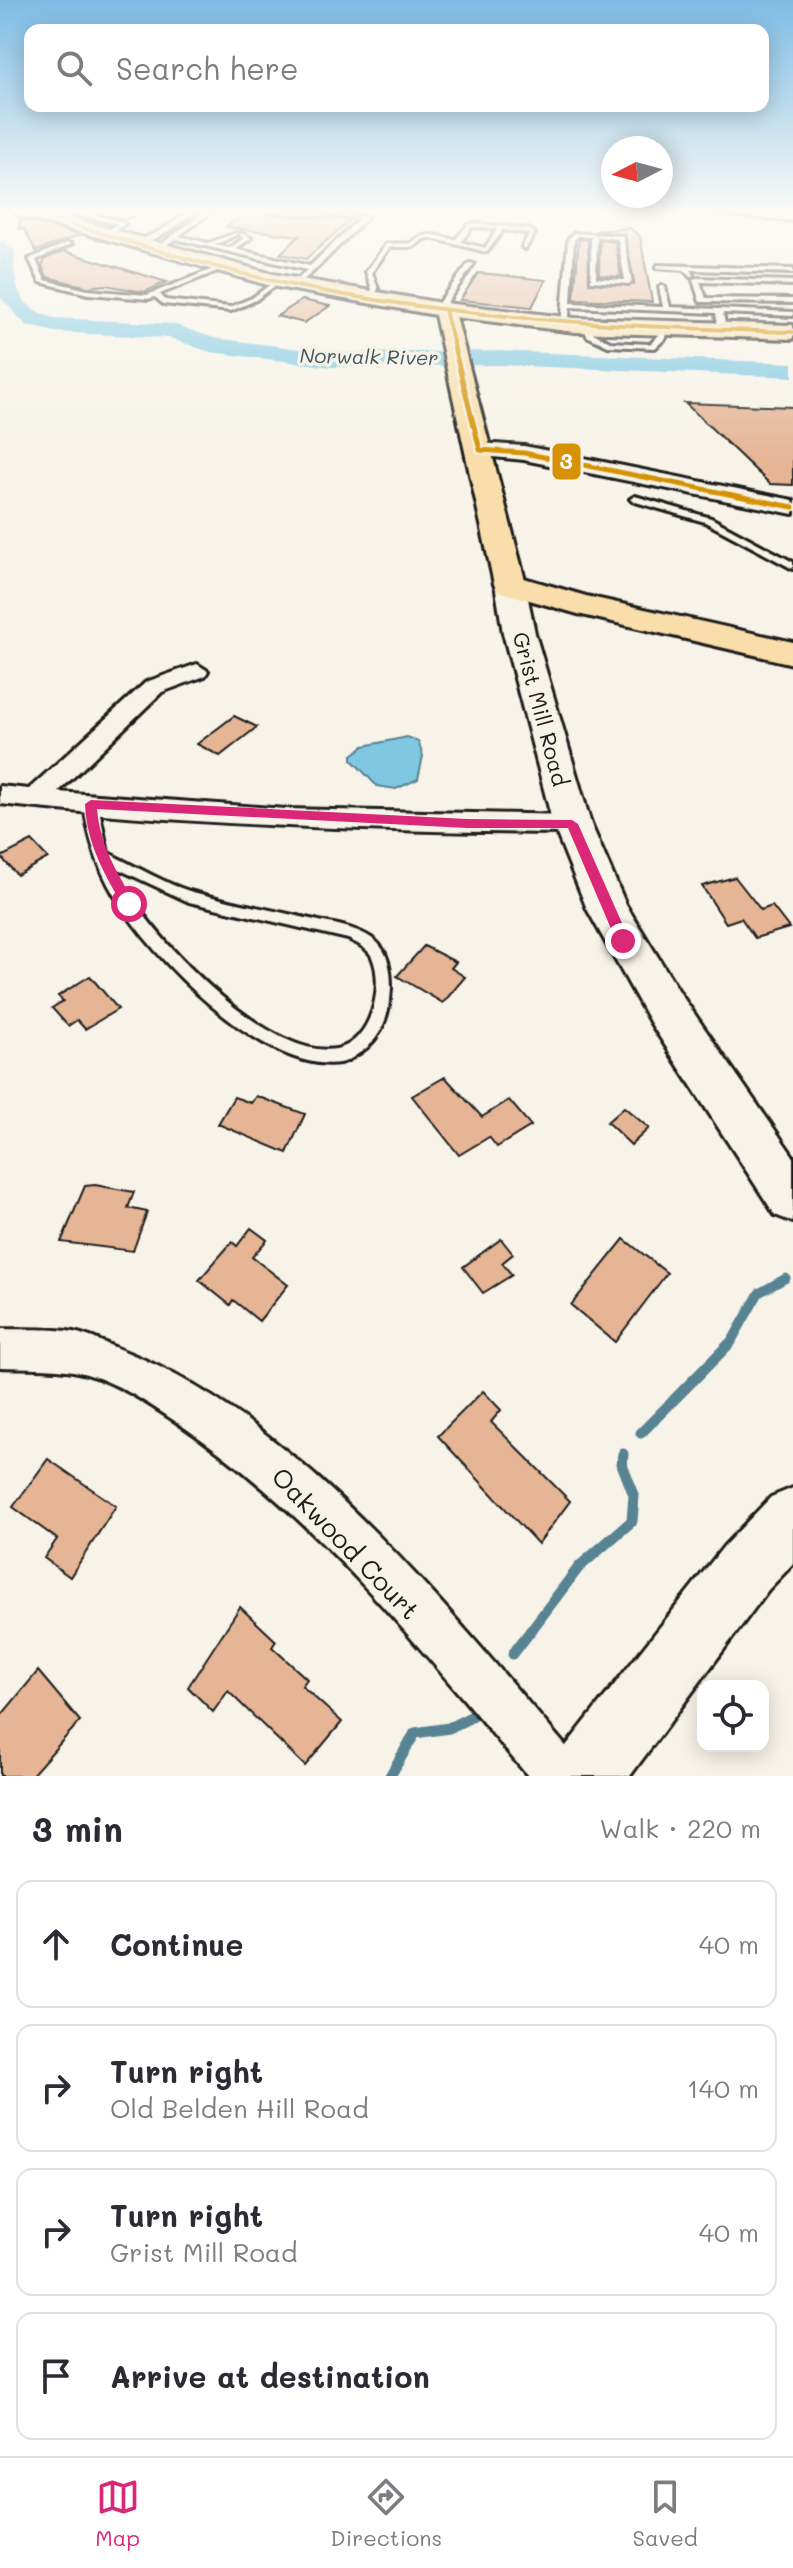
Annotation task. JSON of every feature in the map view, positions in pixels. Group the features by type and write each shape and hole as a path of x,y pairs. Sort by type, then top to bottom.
{"main road":[{"path":"335,293 445,310 566,314 588,325 665,319 720,321 793,332"},
{"name":"Grist Mill Road","path":"445,310 480,450 519,633 572,824 623,941 793,1198"},
{"path":"510,584 544,581 575,584 793,630"},
{"path":"510,584 578,604 793,653"},
{"path":"587,1776 746,1568 793,1519"}],"street":[{"path":"480,450 524,453 792,507"},
{"path":"35,799 154,687 197,671"},
{"path":"0,795 91,804 452,823 572,824"},
{"name":"Oakwood Court","path":"0,1348 37,1345 72,1349 137,1374 213,1421 278,1470 341,1529 560,1776"}],"lane":[{"path":"103,293 158,296 164,293"},
{"path":"158,296 163,302 226,310 267,293"},
{"path":"369,299 373,293"},
{"path":"445,310 443,302 450,293"},
{"path":"567,293 566,314 665,319 663,293"},
{"path":"701,293 703,300 793,301"},
{"path":"720,321 793,314"},
{"path":"635,499 708,520 793,566"},
{"path":"91,804 93,831 101,855 148,933 187,974 254,1029 304,1056 322,1057 346,1054 359,1048 376,1029 383,997 382,962 374,946 352,934 189,897 101,855"}],"water":[{"path":"407,737 418,741 423,756 418,779 396,789 377,786 352,760 352,755 364,746"}],"building":[{"path":"465,293 539,293 532,307 460,300"},
{"path":"575,293 650,293 652,302 574,299"},
{"path":"302,300 330,306 304,323 277,316"},
{"path":"685,403 793,407 793,485 770,484"},
{"path":"234,716 257,727 220,756 197,744"},
{"path":"32,841 48,858 17,875 1,857"},
{"path":"735,877 761,910 772,906 789,928 755,938 741,918 726,923 702,886"},
{"path":"424,946 456,962 451,968 465,977 443,1003 397,976"},
{"path":"90,976 118,1009 85,1029 77,1020 68,1026 52,1008 63,1001 58,996"},
{"path":"445,1077 482,1117 509,1100 531,1126 497,1147 489,1137 459,1155 412,1096"},
{"path":"256,1096 305,1114 287,1153 218,1124 234,1097 251,1103"},
{"path":"624,1107 649,1128 631,1145 607,1122"},
{"path":"85,1186 134,1192 128,1208 147,1212 133,1251 61,1242"},
{"path":"251,1228 267,1240 252,1257 288,1285 259,1321 233,1300 230,1305 199,1280 232,1242 237,1246"},
{"path":"501,1239 513,1254 502,1263 512,1275 483,1293 463,1267"},
{"path":"624,1239 667,1273 615,1342 571,1305"},
{"path":"483,1391 501,1410 491,1422 570,1501 538,1544 438,1436"},
{"path":"48,1459 116,1506 70,1577 44,1558 57,1539 13,1507"},
{"path":"240,1607 276,1641 272,1647 307,1679 302,1686 342,1722 305,1766 228,1691 213,1712 188,1687"},
{"path":"38,1671 80,1721 31,1776 0,1776 0,1717"}],"waterway":[{"name":"Norwalk River","path":"8,293 34,320 55,325 173,331 210,345 332,360 499,358 793,370"},
{"path":"730,1344 759,1293 786,1278"},
{"path":"641,1433 731,1342"},
{"path":"513,1654 579,1567 632,1521 634,1495 622,1464 623,1454"},
{"path":"390,1776 415,1733 449,1728 471,1717"}],"transit line":[{"name":"3","path":"336,293 544,320 793,332"},
{"name":"3","path":"445,310 480,450 524,453 793,507"}],"route":[{"path":"129,904 101,855 93,831 91,804 140,809 467,823 572,824 623,941"}]}
